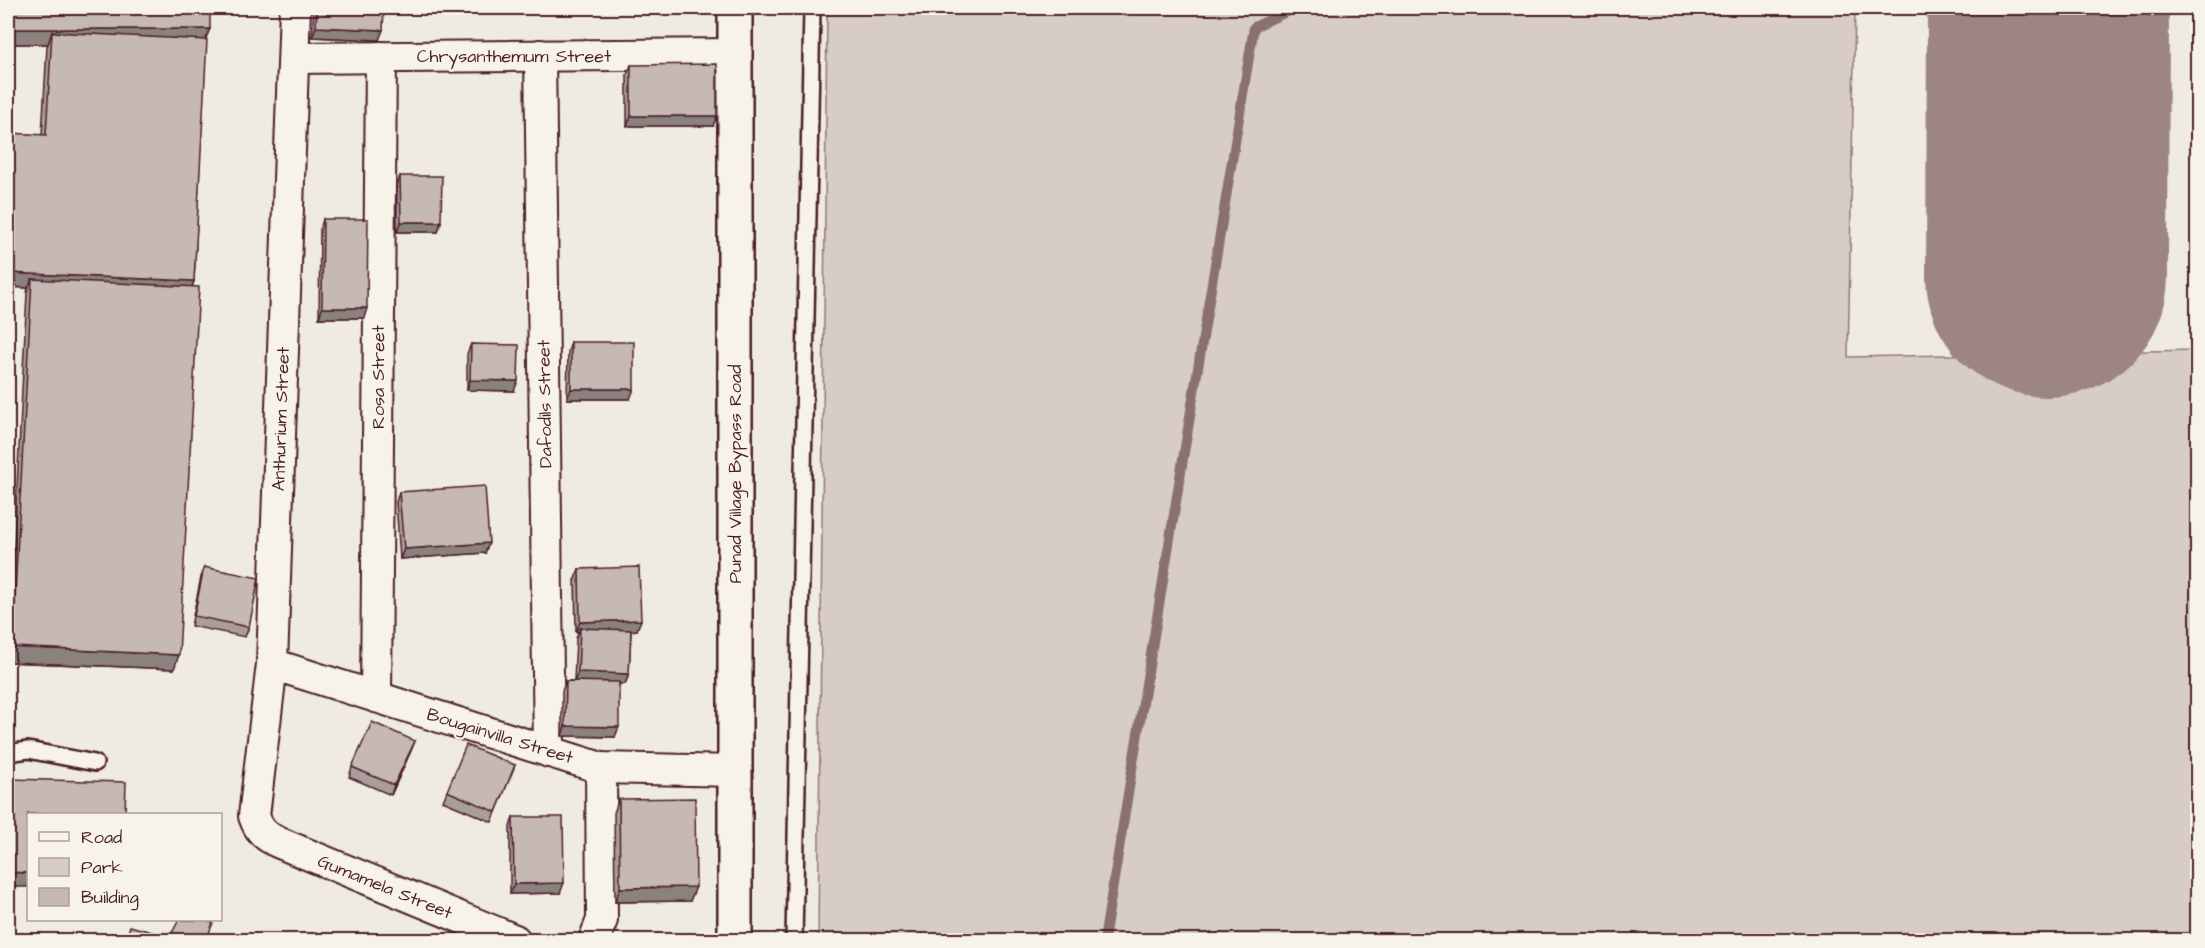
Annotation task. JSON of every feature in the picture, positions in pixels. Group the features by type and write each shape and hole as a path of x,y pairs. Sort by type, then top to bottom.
{"main road":[{"name":"Punad Village Bypass Road","path":"735,8 735,940"}],"street":[{"name":"Anthurium Street","path":"258,828 254,816 255,802 272,664 295,8"},
{"name":"Chrysanthemum Street","path":"294,58 735,54"},
{"name":"Dafodils Street","path":"540,55 549,752"},
{"name":"Rosa Street","path":"376,697 381,57"},
{"name":"Bougainvilla Street","path":"272,664 601,768 735,771"},
{"path":"594,940 602,920 601,768"},
{"name":"Gumamela Street","path":"258,828 267,837 280,843 515,940"}],"lane":[{"path":"794,940 812,8"},
{"path":"8,753 28,750 95,763"}],"green space":[{"path":"827,8 1855,8 1848,357 2197,350 2197,940 818,940"}],"building":[{"path":"10,8 210,8 210,29 10,29"},
{"path":"317,8 384,8 383,30 316,27"},
{"path":"52,32 207,40 194,281 8,273 8,133 46,135"},
{"path":"717,64 717,116 631,116 631,65"},
{"path":"400,176 442,176 441,222 401,222"},
{"path":"323,219 368,219 367,308 322,308"},
{"path":"32,279 199,287 179,655 12,647"},
{"path":"571,342 634,342 634,389 571,389"},
{"path":"471,344 519,345 518,381 470,380"},
{"path":"485,486 489,543 404,549 399,492"},
{"path":"204,567 259,578 249,627 194,616"},
{"path":"639,567 641,620 580,622 579,569"},
{"path":"580,628 631,630 629,674 578,672"},
{"path":"566,681 619,682 619,727 565,726"},
{"path":"372,722 415,741 394,785 352,767"},
{"path":"466,745 515,765 496,812 447,791"},
{"path":"8,779 126,782 125,813 27,813 27,873 8,872"},
{"path":"695,798 696,887 620,888 619,799"},
{"path":"513,817 563,817 564,883 514,884"},
{"path":"178,921 213,923 206,940 168,940"},
{"path":"130,926 163,935 162,940 126,940"}],"waterway":[{"path":"1104,940 1254,27 1295,8"}],"runway":[{"path":"2047,276 2048,8"}]}
